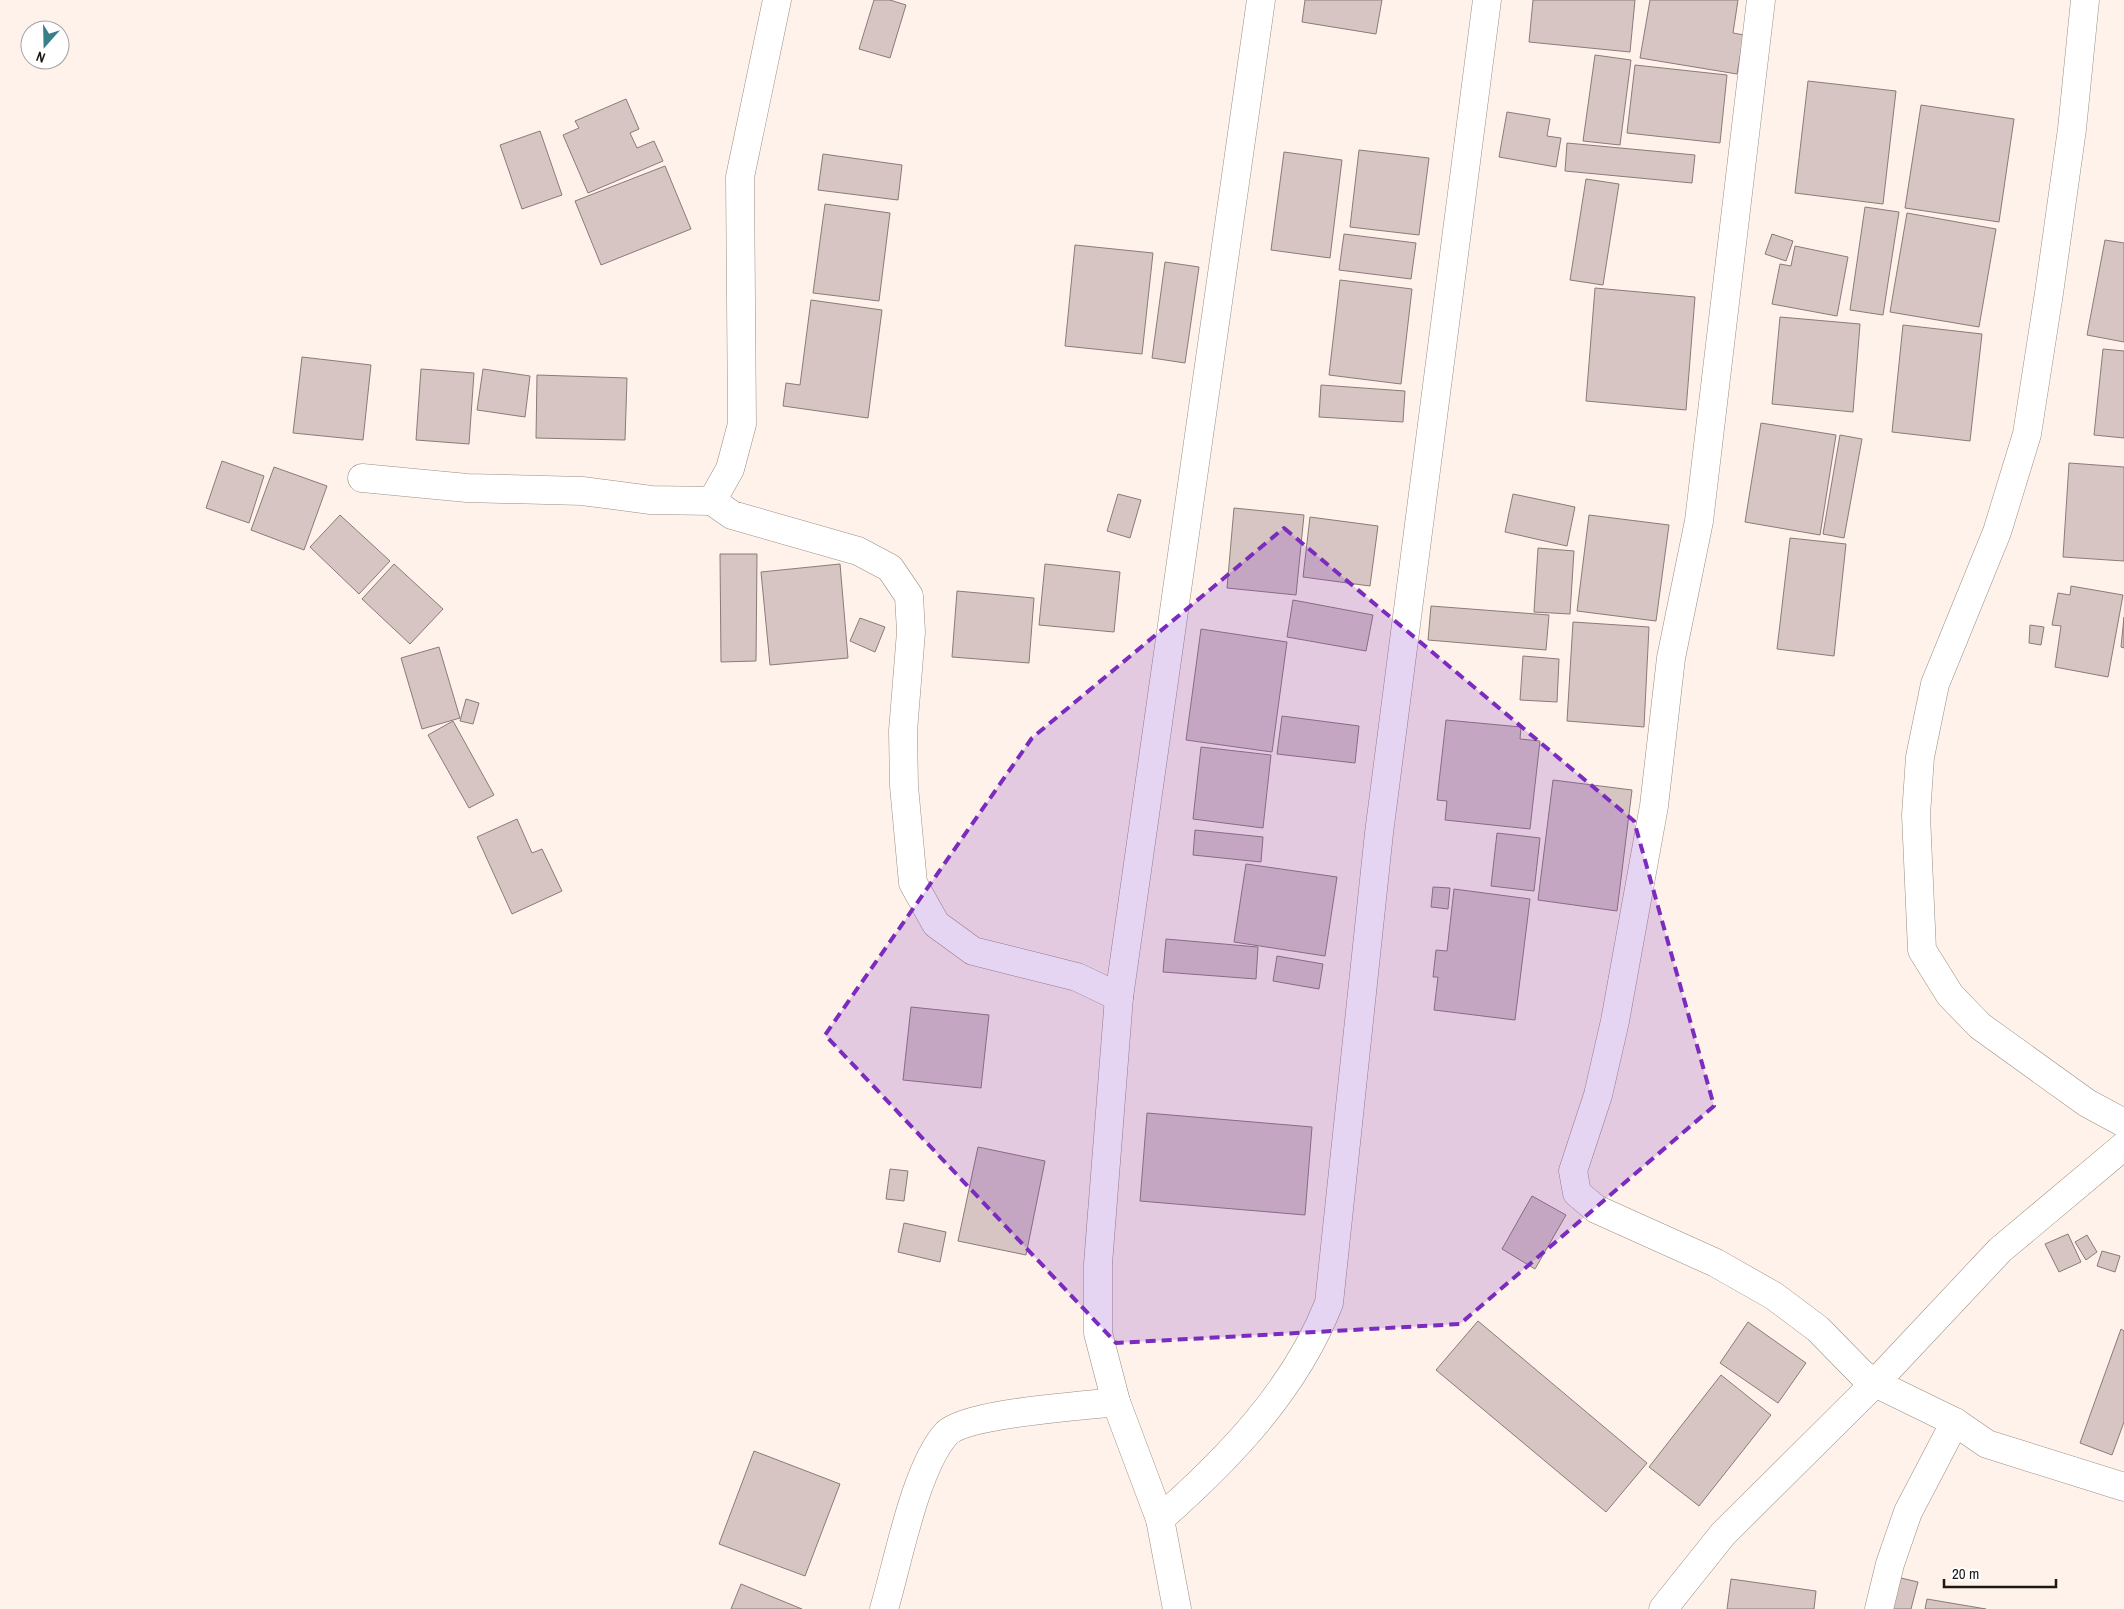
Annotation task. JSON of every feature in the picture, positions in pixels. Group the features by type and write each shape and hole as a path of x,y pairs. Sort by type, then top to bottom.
{"street":[{"path":"712,501 730,469 742,424 740,177 777,0"},
{"path":"1177,1609 1160,1519 1116,1402 1098,1334 1098,1264 1119,997 1261,0"},
{"path":"1160,1519 1232,1452 1262,1415 1290,1378 1317,1334 1328,1303 1379,832 1487,0"},
{"path":"1761,0 1699,521 1671,658 1654,806 1615,1021 1598,1095 1574,1171 1577,1193 1596,1209 1716,1263 1774,1296 1818,1329 1862,1374 1875,1383 1955,1422 1987,1444 2124,1487"},
{"path":"2085,0 2070,138 2049,292 2026,434 1997,532 1935,684 1920,757 1916,815 1922,950 1950,994 1980,1026 2087,1103 2124,1123"},
{"path":"362,478 467,488 582,492 652,500 712,501 732,515 858,551 890,568 909,596 911,632 903,731 904,786 912,883 936,924 973,951 1077,977 1119,997"},
{"path":"1663,1609 1723,1534 1875,1383 2000,1250 2124,1146"},
{"path":"884,1609 922,1474 947,1433 974,1420 1116,1402"},
{"path":"1879,1609 1890,1564 1908,1512 1955,1422"}],"highlighted area":[{"path":"1284,528 1634,821 1714,1106 1460,1324 1116,1343 825,1035 1032,738"}],"building":[{"path":"874,0 890,0 906,5 890,58 859,49"},
{"path":"1305,0 1382,0 1376,34 1302,22"},
{"path":"1533,0 1635,0 1630,52 1529,42"},
{"path":"1650,0 1738,0 1733,33 1744,35 1737,74 1640,58"},
{"path":"1595,55 1631,60 1620,145 1583,141"},
{"path":"1635,65 1727,75 1720,143 1627,133"},
{"path":"1808,81 1896,91 1883,204 1795,193"},
{"path":"626,99 639,129 630,133 637,148 654,141 663,161 588,193 563,135 579,128 575,121"},
{"path":"1921,105 2014,119 1999,222 1905,208"},
{"path":"1507,112 1550,119 1547,136 1561,138 1556,167 1499,157"},
{"path":"540,131 562,195 522,209 500,145"},
{"path":"1567,143 1695,155 1692,183 1565,171"},
{"path":"1359,150 1429,158 1419,235 1350,227"},
{"path":"1284,152 1342,160 1330,258 1271,250"},
{"path":"823,154 902,165 898,200 818,190"},
{"path":"665,166 691,229 601,265 575,201"},
{"path":"1586,179 1619,184 1603,285 1570,280"},
{"path":"825,204 890,213 879,301 813,293"},
{"path":"1865,207 1899,212 1883,315 1850,310"},
{"path":"1907,213 1996,229 1979,327 1890,312"},
{"path":"1344,234 1416,243 1411,279 1339,270"},
{"path":"1772,234 1793,241 1786,261 1765,254"},
{"path":"2105,240 2124,243 2124,342 2087,335"},
{"path":"1075,245 1153,253 1142,354 1065,346"},
{"path":"1795,246 1848,257 1837,316 1772,304 1780,264 1791,266"},
{"path":"1165,262 1199,267 1185,363 1152,358"},
{"path":"1340,280 1412,289 1401,384 1329,375"},
{"path":"1595,288 1695,297 1686,410 1586,401"},
{"path":"811,300 882,310 868,418 783,406 786,383 800,385"},
{"path":"1780,317 1860,324 1853,412 1772,404"},
{"path":"1903,325 1982,334 1970,441 1892,432"},
{"path":"2103,349 2124,351 2124,438 2094,435"},
{"path":"302,357 371,365 363,440 293,433"},
{"path":"421,369 474,373 469,444 416,440"},
{"path":"483,369 530,376 525,417 477,410"},
{"path":"537,375 627,378 625,440 536,438"},
{"path":"1321,385 1405,391 1403,422 1319,417"},
{"path":"1761,423 1836,435 1820,535 1745,522"},
{"path":"1840,435 1862,439 1844,538 1823,534"},
{"path":"222,461 264,476 249,523 206,508"},
{"path":"2069,463 2124,467 2124,561 2063,557"},
{"path":"274,467 327,486 304,550 251,530"},
{"path":"1118,494 1141,500 1130,538 1107,531"},
{"path":"1513,494 1575,507 1567,546 1505,532"},
{"path":"1234,508 1304,515 1296,595 1227,588"},
{"path":"340,515 390,561 359,594 310,547"},
{"path":"1589,515 1669,525 1656,621 1577,611"},
{"path":"1310,517 1378,526 1370,586 1303,577"},
{"path":"1790,538 1846,544 1834,656 1777,649"},
{"path":"1538,548 1574,551 1570,614 1534,612"},
{"path":"720,554 757,554 756,661 721,662"},
{"path":"394,564 443,609 410,644 362,599"},
{"path":"840,564 848,658 770,665 761,572"},
{"path":"1045,564 1120,572 1114,632 1039,625"},
{"path":"2071,586 2123,595 2108,677 2055,667 2061,626 2052,625 2058,593 2070,595"},
{"path":"957,591 1034,598 1029,663 952,657"},
{"path":"1293,600 1373,615 1366,651 1287,637"},
{"path":"1431,606 1549,615 1546,650 1428,640"},
{"path":"2124,617 2124,648 2121,647"},
{"path":"860,618 885,627 875,652 850,641"},
{"path":"1573,622 1649,627 1644,727 1567,721"},
{"path":"2030,625 2044,627 2041,645 2029,643"},
{"path":"1201,629 1287,642 1272,752 1186,740"},
{"path":"439,647 460,718 422,729 401,658"},
{"path":"1523,656 1559,659 1557,702 1520,700"},
{"path":"466,699 479,703 473,724 460,721"},
{"path":"1282,716 1359,726 1355,763 1277,754"},
{"path":"1446,720 1521,727 1520,739 1540,741 1530,829 1445,820 1447,801 1437,800"},
{"path":"453,721 494,795 469,808 428,735"},
{"path":"1201,747 1271,755 1263,828 1193,819"},
{"path":"1553,780 1632,790 1617,911 1538,900"},
{"path":"517,819 532,853 542,849 562,891 512,914 477,837"},
{"path":"1195,830 1263,837 1261,862 1193,855"},
{"path":"1497,833 1540,838 1534,891 1491,886"},
{"path":"1246,864 1337,877 1325,956 1234,942"},
{"path":"1433,887 1450,888 1448,909 1431,907"},
{"path":"1454,889 1530,899 1515,1020 1434,1010 1438,977 1433,977 1436,950 1447,951"},
{"path":"1166,939 1258,947 1256,979 1163,972"},
{"path":"1277,956 1323,964 1319,989 1273,981"},
{"path":"911,1007 989,1015 981,1088 903,1080"},
{"path":"1147,1113 1312,1127 1305,1215 1140,1201"},
{"path":"978,1147 1045,1161 1026,1255 958,1241"},
{"path":"890,1169 908,1171 904,1201 886,1199"},
{"path":"1532,1196 1566,1215 1535,1269 1502,1249"},
{"path":"904,1223 946,1232 940,1262 898,1252"},
{"path":"2068,1234 2081,1262 2059,1272 2045,1244"},
{"path":"2087,1235 2097,1252 2086,1260 2075,1242"},
{"path":"2102,1251 2120,1256 2115,1272 2097,1266"},
{"path":"1478,1321 1647,1463 1606,1512 1436,1370"},
{"path":"1748,1322 1806,1363 1778,1403 1720,1363"},
{"path":"2121,1329 2124,1331 2124,1422 2112,1455 2080,1443"},
{"path":"1721,1375 1771,1415 1699,1506 1649,1467"},
{"path":"754,1451 840,1484 805,1576 719,1544"},
{"path":"1888,1575 1918,1582 1911,1609 1879,1609"},
{"path":"1731,1579 1816,1591 1814,1609 1727,1609"},
{"path":"741,1584 802,1609 731,1609"},
{"path":"1927,1599 1986,1609 1925,1609"}]}
